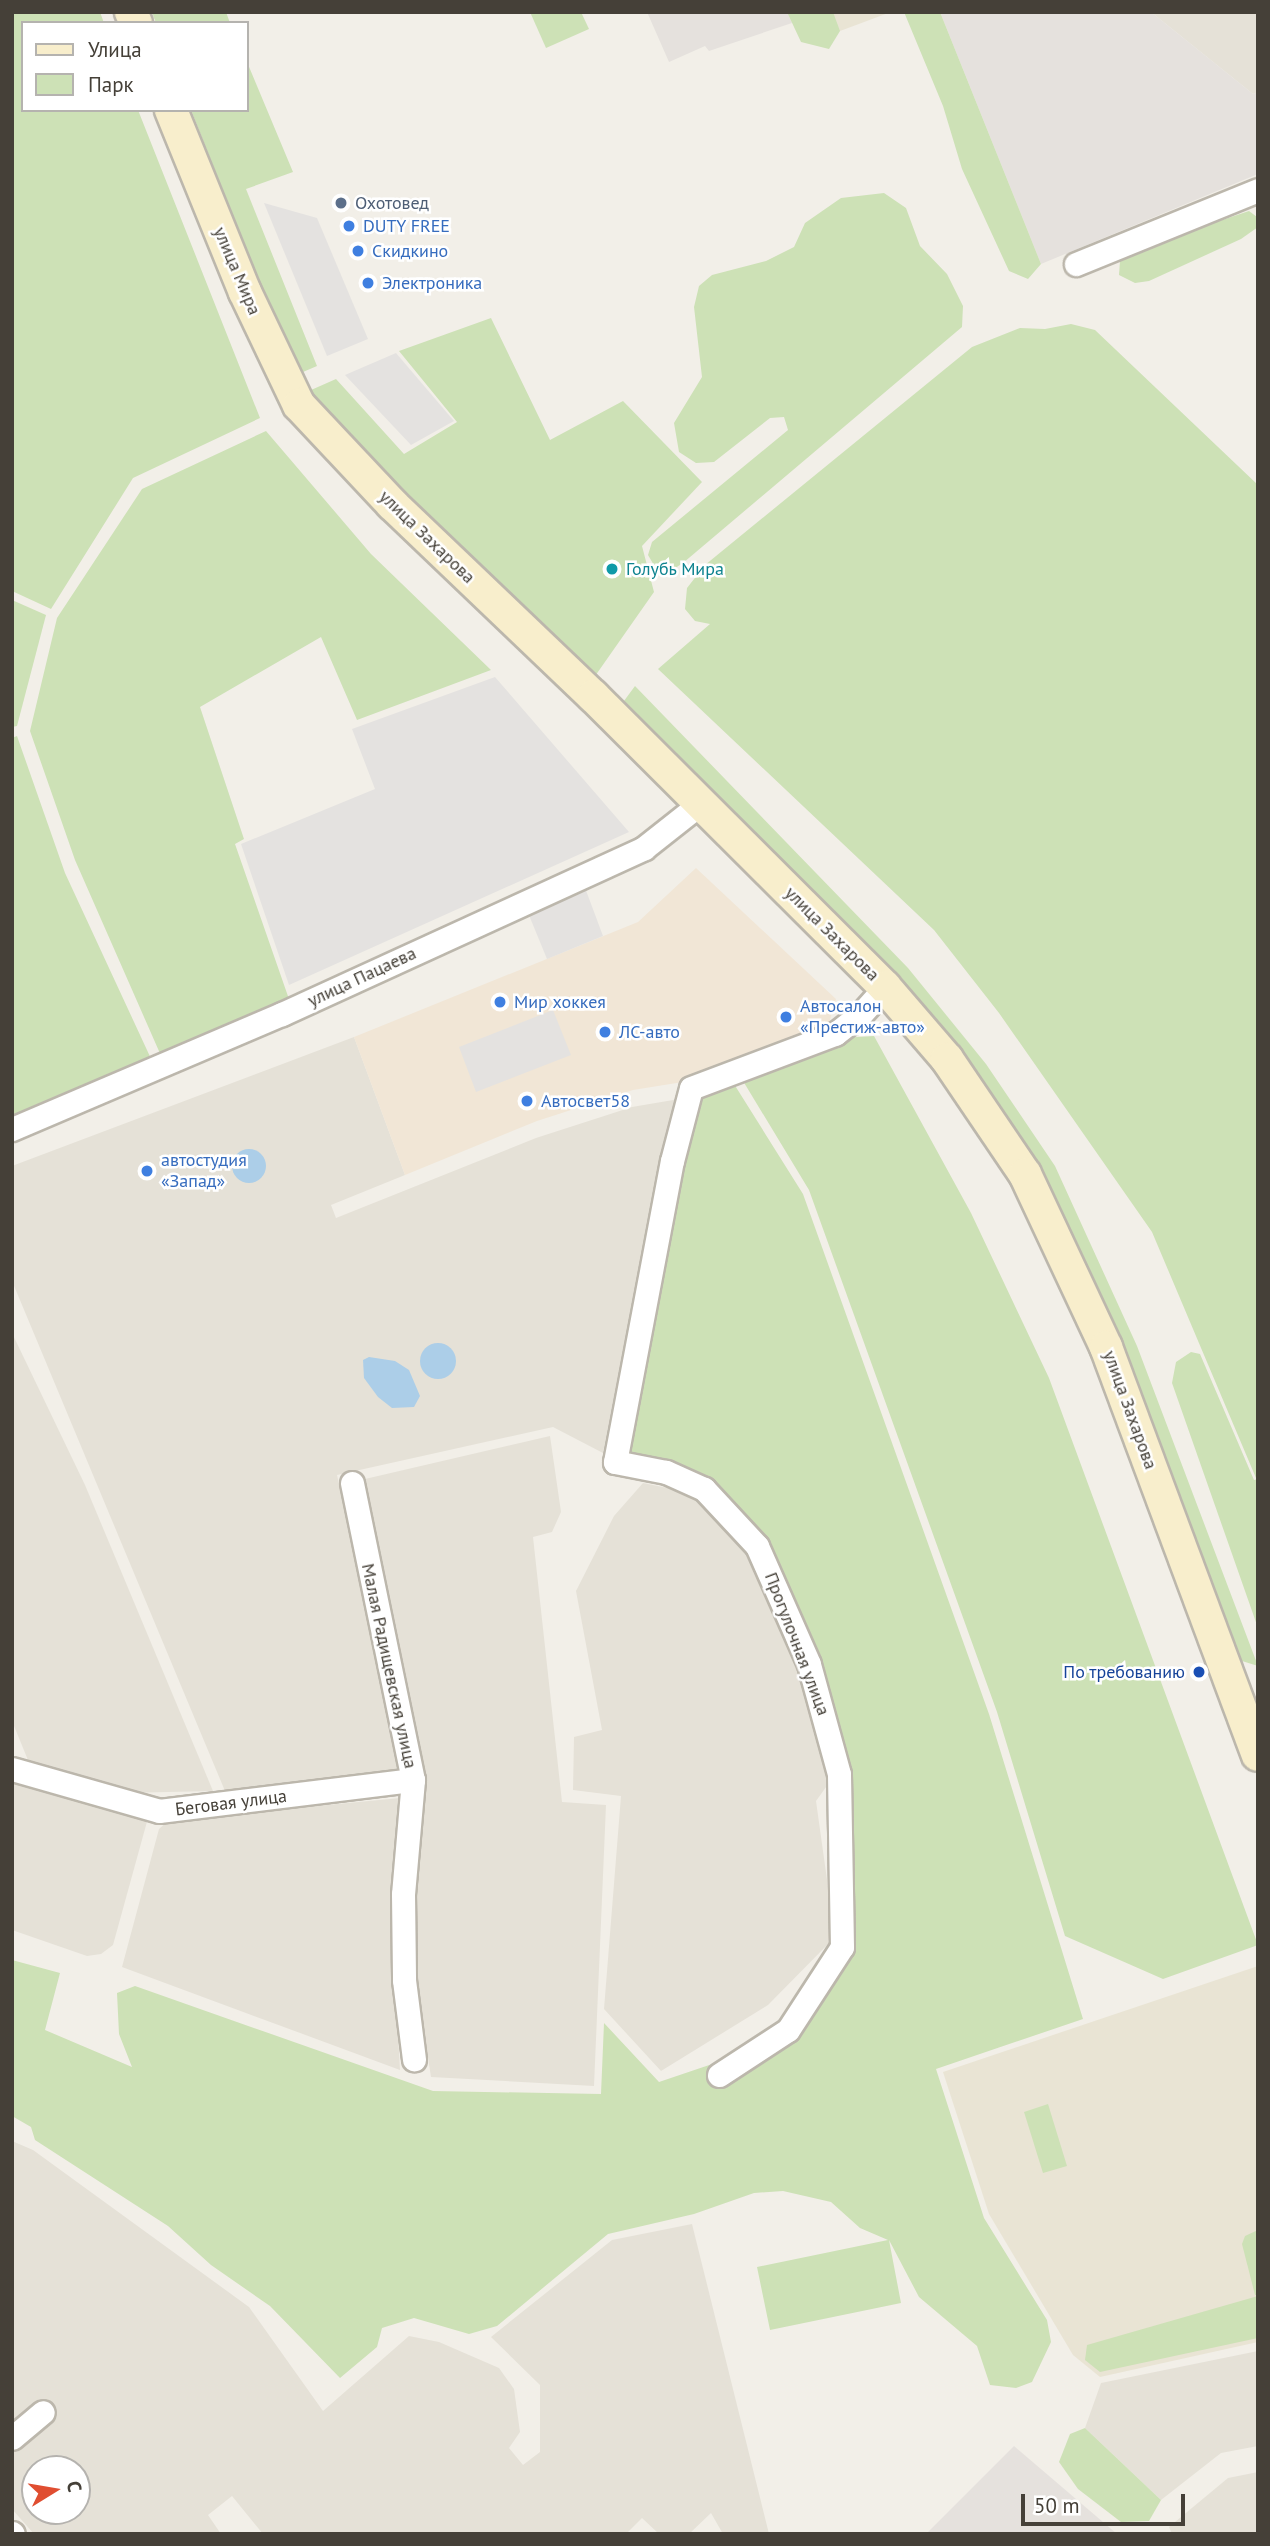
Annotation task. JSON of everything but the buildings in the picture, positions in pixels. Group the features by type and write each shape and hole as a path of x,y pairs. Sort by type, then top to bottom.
{"main road":[{"name":"улица Мира","path":"172,112 285,380 316,425"},
{"name":"улица Захарова","path":"316,425 885,987 947,1059 1025,1174 1106,1347 1258,1755"}],"street":[{"path":"1076,264 1258,190"},
{"name":"улица Пацаева","path":"12,1129 282,1014 644,848 701,803"},
{"name":"Прогулочная улица","path":"719,2075 789,2030 842,1947 843,1808 829,1726 809,1664 757,1546 704,1489 666,1472 615,1462 672,1161 691,1088 835,1034 861,1014 885,987"},
{"name":"Малая Радищевская улица","path":"352,1483 413,1780 403,1894 404,1980 414,2059"},
{"name":"Беговая улица","path":"12,1769 159,1811 413,1780"},
{"path":"12,2438 43,2412"}],"shaded area":[{"path":"647,12 787,12 792,23 709,51 705,46 669,62"},
{"path":"787,12 891,12 840,31 792,23"},
{"path":"940,12 1151,12 1253,94 1258,92 1258,174 1041,264"},
{"path":"1151,12 1258,12 1258,92 1253,94"},
{"path":"264,203 317,218 368,339 327,356"},
{"path":"396,353 454,421 411,445 345,375"},
{"path":"495,677 629,832 289,985 241,844 375,789 352,729"},
{"path":"696,868 836,999 827,1030 689,1081 633,1090 537,1121 405,1175 354,1037 638,922"},
{"path":"581,877 603,936 547,959 524,903"},
{"path":"553,1010 571,1055 476,1092 459,1047"},
{"path":"354,1037 405,1175 331,1205 336,1218 536,1138 632,1107 679,1099 659,1165 603,1453 553,1427 337,1475 405,1768 225,1791 12,1281 12,1166"},
{"path":"12,1333 85,1485 213,1791 123,1793 30,1765 12,1721"},
{"path":"550,1436 561,1512 552,1532 533,1537 562,1802 606,1805 594,2086 431,2077 416,1980 415,1892 422,1780 365,1479"},
{"path":"643,1483 702,1495 746,1543 791,1640 834,1776 816,1801 835,1937 768,2005 661,2071 604,2009 621,1796 573,1790 574,1737 602,1730 576,1591 614,1516"},
{"path":"12,1779 148,1818 113,1945 101,1954 87,1956 12,1930"},
{"path":"400,1798 390,1893 400,2070 122,1967 159,1829 169,1820"},
{"path":"1258,1966 1258,2342 1100,2377 1073,2355 989,2214 943,2072"},
{"path":"12,2141 33,2150 249,2307 323,2411 409,2336 439,2342 499,2368 514,2389 520,2432 509,2448 523,2465 540,2452 540,2385 491,2337 612,2240 692,2224 769,2534 723,2534 711,2513 689,2534 659,2534 642,2518 626,2534 263,2534 232,2496 208,2515 221,2534 34,2534 26,2525 91,2525 91,2455 21,2455 21,2519 12,2509 12,2453 56,2411 41,2403 12,2425"},
{"path":"1258,2351 1258,2446 1221,2453 1161,2500 1085,2428 1101,2383"},
{"path":"1014,2446 1117,2534 926,2534"},
{"path":"1258,2472 1258,2534 1172,2534 1169,2527 1228,2478"}],"green space":[{"path":"12,12 100,12 103,21 21,21 21,112 139,112 260,418 133,478 51,609 12,591"},
{"path":"152,12 226,12 229,21 155,21"},
{"path":"530,12 581,12 589,29 546,48"},
{"path":"787,12 833,12 840,31 829,49 801,42"},
{"path":"904,12 940,12 1041,264 1028,279 1009,271 962,169 943,106"},
{"path":"248,64 293,172 246,189 317,366 296,375 192,112 248,112"},
{"path":"884,193 906,208 920,246 947,274 963,306 962,327 683,563 669,572 658,572 648,555 652,542 788,430 784,417 770,418 714,462 696,463 679,452 674,423 702,377 694,307 699,286 712,275 766,261 794,247 805,223 841,198"},
{"path":"1249,211 1257,217 1258,227 1241,239 1149,281 1135,283 1119,275 1120,261 1130,251"},
{"path":"491,318 550,440 623,401 702,482 642,546 654,592 593,679 302,394 336,379 404,454 457,422 399,351"},
{"path":"1071,324 1095,330 1258,485 1256,1478 1152,1232 999,1013 934,930 658,669 710,624 695,621 685,609 687,588 705,565 972,347 1020,328 1045,329"},
{"path":"266,431 371,554 491,670 357,720 321,637 200,707 244,839 235,844 290,1002 162,1058 75,860 30,731 57,618 142,489"},
{"path":"12,600 46,615 17,726 12,727"},
{"path":"635,686 908,968 986,1064 1055,1166 1137,1346 1258,1666 1242,1661 1235,1651 1087,1269 1040,1174 621,705"},
{"path":"17,736 65,873 153,1063 12,1124 12,738"},
{"path":"874,1036 971,1213 1049,1378 1258,1945 1163,1979 1065,1936 997,1712 809,1190 740,1076 842,1038"},
{"path":"734,1084 803,1194 989,1714 1083,2019 936,2069 984,2218 1047,2320 1051,2342 1032,2382 1016,2388 990,2385 977,2346 919,2297 889,2240 901,2303 770,2330 757,2267 888,2240 860,2228 831,2202 783,2191 754,2193 694,2214 608,2234 497,2326 469,2334 414,2318 382,2328 377,2347 340,2378 270,2306 211,2265 168,2226 35,2140 31,2127 12,2116 12,1960 60,1973 45,2030 132,2067 119,2034 117,1993 135,1986 433,2091 601,2094 604,2023 659,2082 798,2035 854,1937 849,1774 737,1508 629,1455 680,1159 702,1092"},
{"path":"1191,1352 1200,1354 1254,1480 1258,1479 1258,1628 1172,1383 1176,1362"},
{"path":"1048,2104 1067,2166 1043,2173 1024,2112"},
{"path":"1258,2230 1258,2295 1255,2295 1242,2244 1245,2236"},
{"path":"1258,2296 1258,2338 1100,2372 1085,2360 1087,2345"},
{"path":"1085,2428 1161,2500 1149,2521 1121,2522 1078,2489 1059,2462 1070,2434"}],"water":[{"path":"249,1149 261,1154 266,1166 261,1178 249,1183 237,1178 232,1166 237,1154"},
{"path":"438,1343 451,1348 456,1361 451,1374 438,1379 425,1374 420,1361 425,1348"},
{"path":"369,1357 395,1361 409,1370 420,1396 414,1407 392,1408 378,1397 364,1378 363,1360"}],"place":[{"name":"Охотовед","path":"341,203"},
{"name":"DUTY FREE","path":"349,226"},
{"name":"Скидкино","path":"358,251"},
{"name":"Электроника","path":"368,283"},
{"name":"Голубь Мира","path":"612,569"},
{"name":"Мир хоккея","path":"500,1002"},
{"name":"Автосалон «Престиж-авто»","path":"786,1017"},
{"name":"ЛС-авто","path":"605,1032"},
{"name":"Автосвет58","path":"527,1101"},
{"name":"автостудия «Запад»","path":"147,1171"},
{"name":"По требованию","path":"1199,1672"}]}
